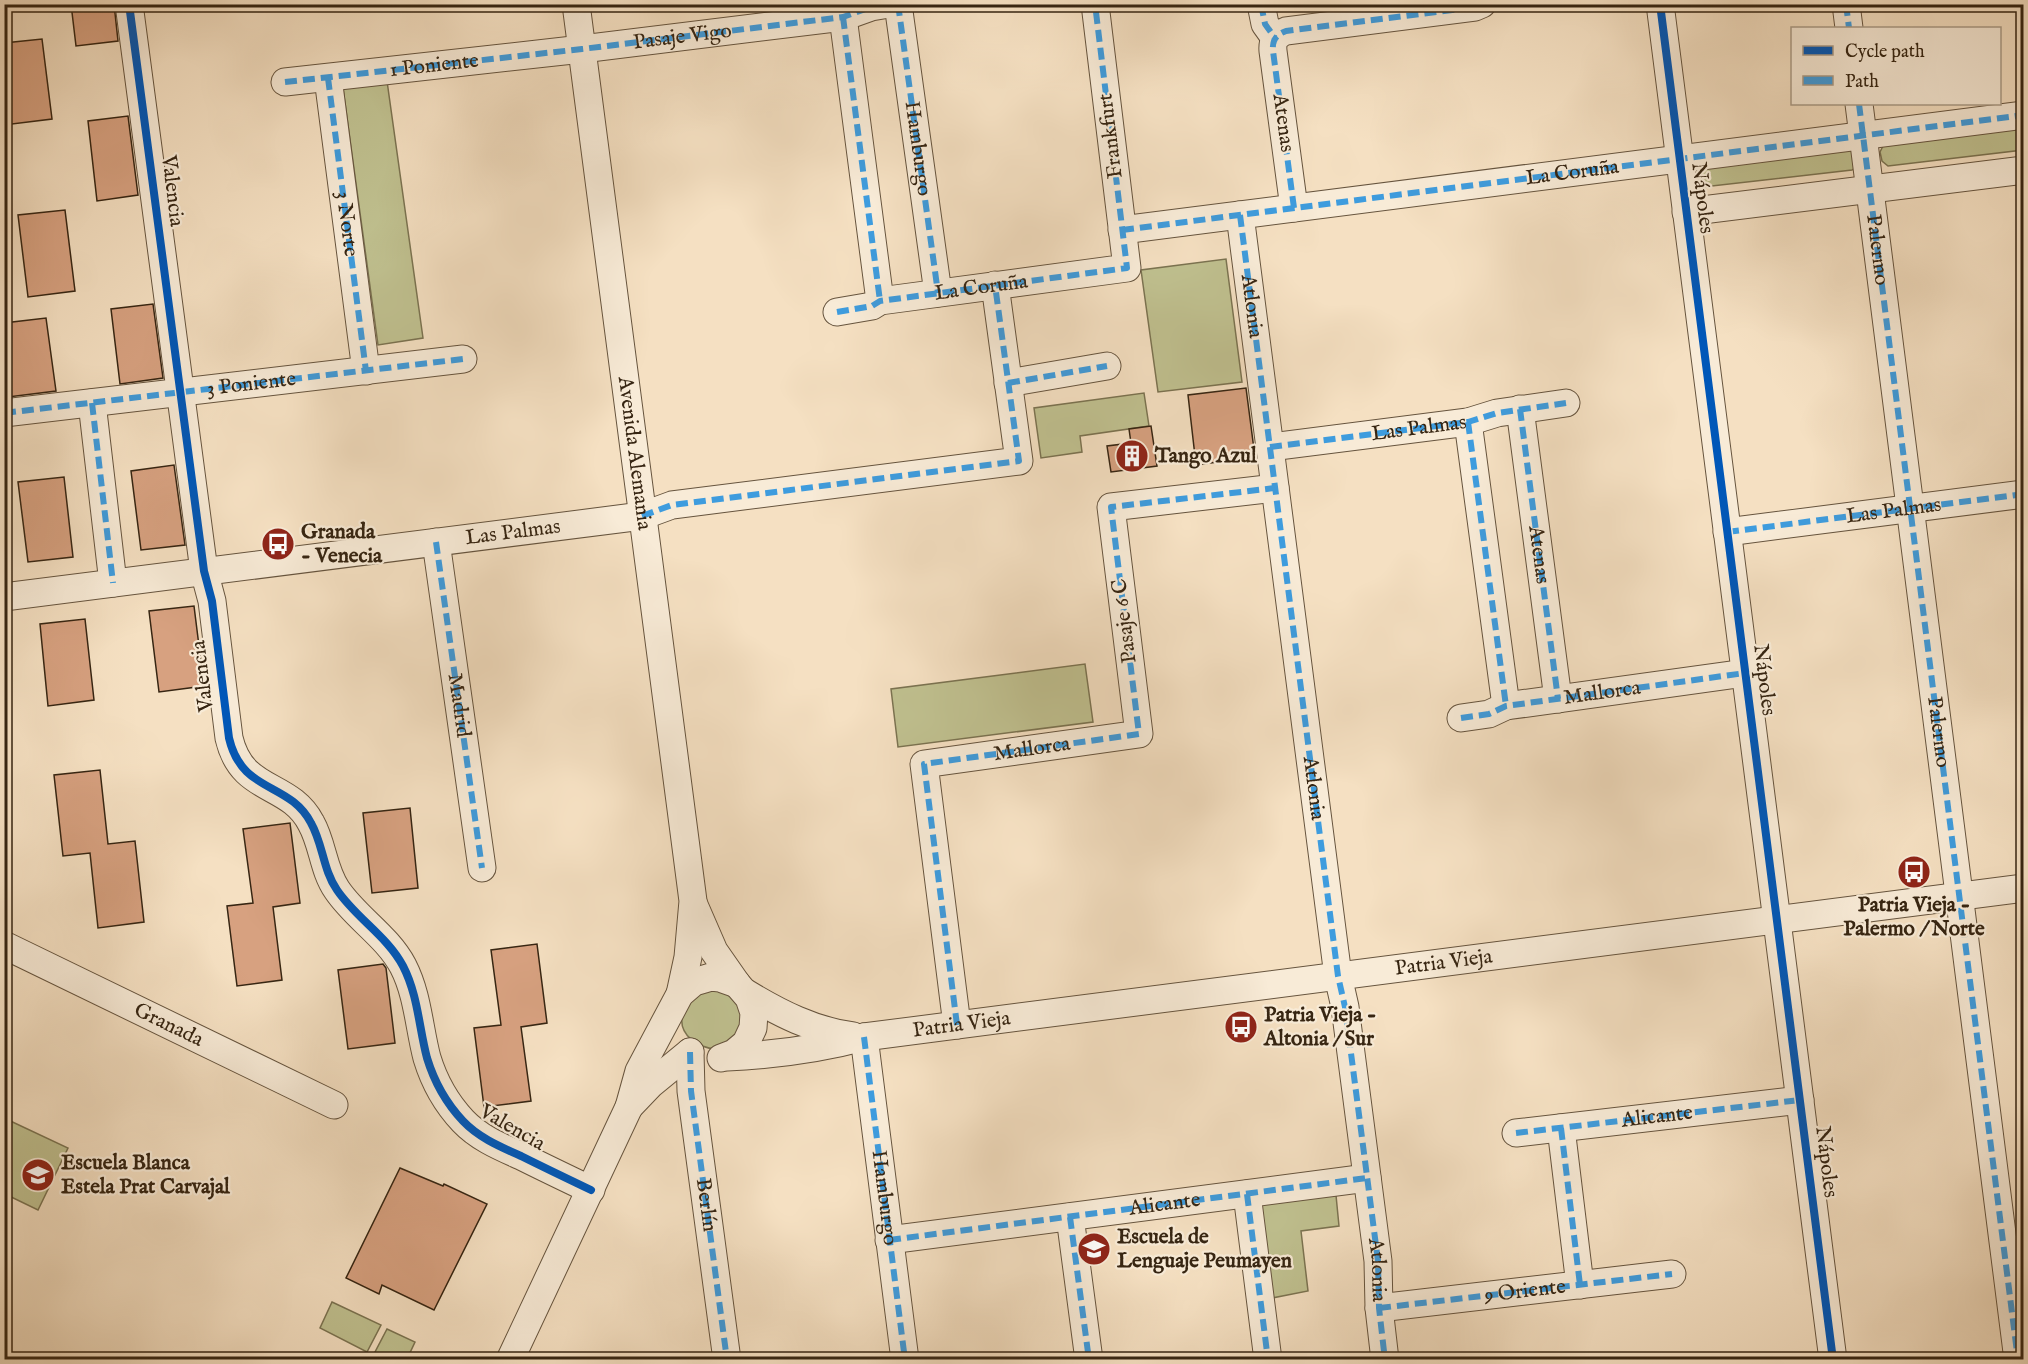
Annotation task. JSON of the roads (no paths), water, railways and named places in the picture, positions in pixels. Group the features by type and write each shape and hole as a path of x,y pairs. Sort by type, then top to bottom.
{"street":[{"name":"Valencia","path":"129,4 204,571 212,601 232,752 246,773 292,800 308,816 315,829 328,873 335,888 393,950 403,966 414,997 429,1065 440,1089 462,1120 477,1134 591,1190"},
{"name":"Avenida Alemania","path":"576,4 693,901 688,957 677,1002 675,1033 690,1052 651,1084 629,1107"},
{"name":"Pasaje Vigo","path":"582,49 843,17 871,7 889,4"},
{"name":"Hamburgo","path":"898,4 938,293"},
{"name":"Frankfurt","path":"1095,4 1127,267"},
{"name":"Atenas","path":"1261,4 1264,24 1275,38 1272,44 1294,208"},
{"path":"1275,38 1286,31 1475,7 1482,4"},
{"name":"Nápoles","path":"1660,4 1833,1359"},
{"path":"1846,4 1849,27"},
{"path":"843,17 880,301"},
{"name":"1 Poniente","path":"285,82 582,49"},
{"name":"3 Norte","path":"328,78 366,371"},
{"name":"Palermo","path":"1859,105 2018,1359"},
{"name":"La Coruña","path":"1122,230 2024,115"},
{"path":"1686,212 2024,170"},
{"name":"Atlonia","path":"1240,215 1338,976 1345,1007 1378,1261 1379,1308 1385,1359"},
{"name":"La Coruña","path":"837,312 872,306 880,301 1127,267"},
{"path":"995,285 1008,383 1107,366"},
{"name":"3 Poniente","path":"4,413 464,359"},
{"name":"Las Palmas","path":"4,597 642,516 672,505 1019,461 1008,383"},
{"path":"92,403 113,583"},
{"name":"Las Palmas","path":"1270,447 1468,422 1489,415 1566,403"},
{"name":"Atenas","path":"1520,409 1558,699"},
{"path":"1468,422 1506,706"},
{"name":"Pasaje 6 C","path":"1139,734 1111,507 1275,488"},
{"name":"Las Palmas","path":"1727,532 2024,494"},
{"name":"Madrid","path":"435,542 482,868"},
{"name":"Mallorca","path":"1461,718 1489,714 1506,706 1745,673"},
{"name":"Mallorca","path":"957,1025 924,764 1139,734"},
{"name":"Patria Vieja","path":"727,1057 752,1056 819,1047 864,1037 2024,888"},
{"name":"Avenida Alemania","path":"693,901 714,951 741,988 754,1013 753,1028 746,1043 727,1057"},
{"name":"Granada","path":"4,945 334,1105"},
{"name":"Avenida Alemania","path":"510,1359 629,1107 639,1071 650,1047 677,1002 694,982 711,977 729,980 741,988"},
{"name":"Patria Vieja","path":"741,988 779,1012 805,1024 864,1037"},
{"name":"Hamburgo","path":"864,1037 905,1359"},
{"path":"690,1052 712,1059 727,1057"},
{"name":"Berlín","path":"690,1052 691,1091 726,1359"},
{"name":"Alicante","path":"1516,1133 1800,1100"},
{"path":"1561,1128 1580,1285"},
{"name":"Alicante","path":"890,1240 1367,1178"},
{"path":"1247,1194 1268,1359"},
{"path":"1070,1217 1089,1359"},
{"name":"9 Oriente","path":"1379,1308 1672,1274"}],"place":[{"name":"Tango Azul","path":"1132,456"},
{"name":"Granada - Venecia","path":"278,544"},
{"name":"Patria Vieja - Palermo / Norte","path":"1914,872"},
{"name":"Patria Vieja - Altonia / Sur","path":"1241,1027"},
{"name":"Escuela Blanca Estela Prat Carvajal","path":"38,1175"},
{"name":"Escuela de Lenguaje Peumayen","path":"1094,1249"}]}
